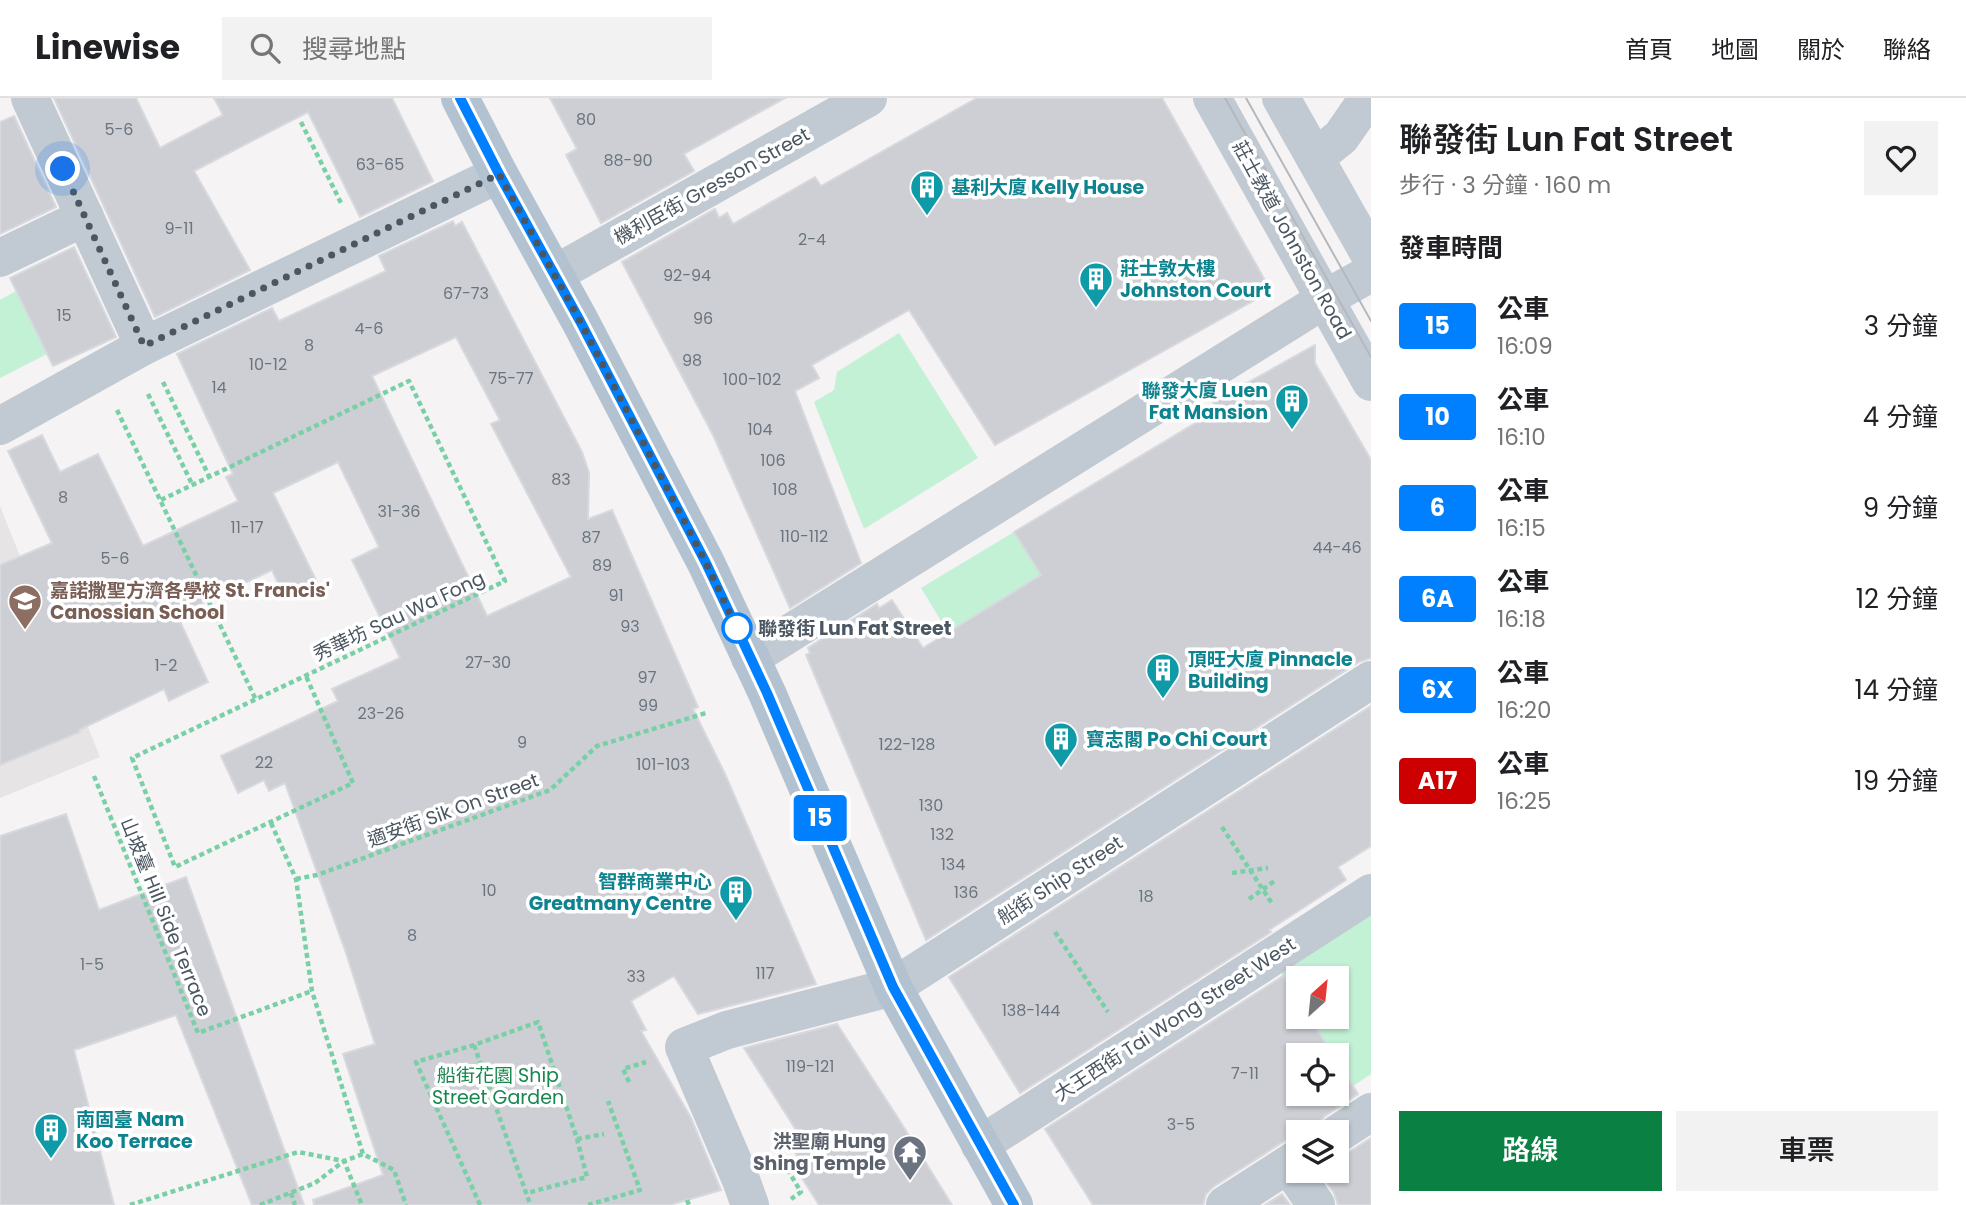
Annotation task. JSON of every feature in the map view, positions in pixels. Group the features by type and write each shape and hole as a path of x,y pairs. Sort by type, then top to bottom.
{"main road":[{"path":"460,98 706,563 893,987 1014,1205"}],"street":[{"path":"30,98 152,362"},
{"name":"機利臣街 Gresson Street","path":"555,274 868,98"},
{"name":"莊士敦道 Johnston Road","path":"1212,98 1371,382"},
{"path":"1281,98 1371,257"},
{"path":"1315,158 1340,137 1367,98"},
{"path":"0,426 152,362 499,174"},
{"path":"0,258 85,217"},
{"path":"750,658 1371,273"},
{"name":"船街 Ship Street","path":"750,1205 684,1047 727,1030 893,987 1371,680"},
{"name":"大王西街 Tai Wong Street West","path":"980,1145 1371,893"},
{"path":"1349,1126 1371,1112"},
{"path":"1225,1205 1286,1167"},
{"path":"1305,1183 1316,1205"}],"path":[{"path":"301,122 345,212"},
{"path":"152,362 209,476 161,500"},
{"name":"秀華坊 Sau Wa Fong","path":"209,476 409,381 505,581 132,758 175,867 270,823"},
{"path":"147,393 192,484"},
{"path":"114,405 256,700"},
{"path":"306,676 353,783 270,823 296,879 312,991 363,1154 394,1170 406,1205"},
{"name":"適安街 Sik On Street","path":"296,879 317,875 550,790 597,746 706,713"},
{"name":"山坡臺 Hill Side Terrace","path":"94,776 198,1033 312,991"},
{"path":"1216,817 1297,941"},
{"path":"1233,873 1268,868"},
{"path":"1249,899 1276,880"},
{"path":"1050,925 1130,1047"},
{"path":"480,1205 415,1062 538,1022 587,1177 527,1193"},
{"path":"474,1045 530,1204"},
{"path":"629,1082 623,1069 648,1061"},
{"path":"588,1205 640,1190 608,1101"},
{"path":"577,1139 604,1134"},
{"path":"131,1205 298,1152 344,1161"},
{"path":"263,1204 315,1184 344,1161 363,1154"},
{"path":"344,1161 362,1205"},
{"path":"291,1192 295,1205"}],"shaded area":[{"name":"嘉諾撒聖方濟各學校 St. Francis' Canossian School","path":"0,506 100,757 0,798"}],"green space":[{"path":"16,291 47,354 0,378 0,300"},
{"path":"899,333 978,458 864,529 814,402 834,390 837,372"},
{"path":"1014,532 1058,603 948,632 921,588"},
{"path":"1371,911 1371,1074 1353,1086 1349,1080 1349,1043 1325,1043 1317,1029 1349,1029 1349,966 1286,966 1286,980 1279,969"}],"building":[{"path":"54,98 136,98 160,148 223,115 214,98 392,98 433,181 360,217 308,112 194,171 250,270 155,317"},
{"path":"550,98 785,98 684,154 694,171 601,223 566,155 577,149"},
{"path":"977,98 1162,98 1271,291 995,445 909,310 812,365 819,378 795,391 861,563 790,608 713,435 622,262 715,209 719,218 727,213 733,224 815,177 821,186"},
{"path":"14,116 56,207 0,234 0,122"},
{"path":"453,221 455,226 462,222 582,452 589,473 588,519 612,510 698,707 693,709 725,774 816,984 698,1014 674,976 631,1001 646,1030 641,1031 691,1118 721,1190 670,1205 314,1205 313,1200 383,1175 343,1054 375,1044 346,953 285,783 269,791 264,780 238,793 221,756 338,701 332,689 400,658 352,560 379,547 338,462 273,493 317,582 284,597 272,570 177,615 208,682 169,701 164,689 79,730 80,732 0,765 0,565 52,543 8,451 42,435 60,472 98,454 143,546 238,501 226,477 233,474 177,354 272,308 279,321 386,271 379,256","holes":["456,337 500,420 491,424 571,577 487,616 372,376"]},
{"path":"74,247 116,337 53,366 10,278"},
{"path":"1315,345 1315,363 1371,460 1371,658 1359,662 926,940 806,655 810,653 808,648 877,604 879,608 892,600 923,648 1041,575 1014,532 1217,410 1213,402"},
{"path":"1371,706 1371,846 1338,867 1346,880 1269,930 1271,932 1020,1093 949,977"},
{"path":"66,814 99,910 186,877 304,1205 252,1205 176,1015 74,1050 114,1205 0,1205 0,836"},
{"path":"1283,976 1286,981 1286,1029 1317,1029 1325,1043 1286,1043 1286,1106 1340,1106 1321,1120 1286,1120 1286,1140 1213,1187 1206,1194 1203,1205 1093,1205 1045,1129"},
{"path":"837,1024 952,1205 819,1205 802,1178 809,1174 787,1140 798,1133 744,1048"},
{"path":"1349,1080 1358,1094 1349,1100"},
{"path":"1371,1138 1371,1205 1338,1205 1327,1183 1349,1183 1349,1152"},
{"path":"1282,1194 1290,1205 1265,1205"}],"tram line":[{"path":"1225,98 1371,357"},
{"path":"1246,98 1371,321"}],"bus line":[{"name":"15","path":"460,98 706,563 767,693 893,987 1014,1205"}],"place":[{"name":"基利大廈 Kelly House","path":"927,217"},
{"name":"莊士敦大樓 Johnston Court","path":"1096,309"},
{"name":"聯發大廈 Luen Fat Mansion","path":"1292,431"},
{"name":"聯發街 Lun Fat Street","path":"737,628"},
{"name":"嘉諾撒聖方濟各學校 St. Francis' Canossian School","path":"25,631"},
{"name":"頂旺大廈 Pinnacle Building","path":"1163,700"},
{"name":"寶志閣 Po Chi Court","path":"1061,769"},
{"name":"智群商業中心 Greatmany Centre","path":"736,922"},
{"name":"南固臺 Nam Koo Terrace","path":"51,1160"},
{"name":"洪聖廟 Hung Shing Temple","path":"910,1182"}],"route":[{"path":"63,169 144,346 499,174 580,321 706,563 741,637 737,628"}],"park label":[{"name":"船街花園 Ship Street Garden","path":"498,1086"}]}
